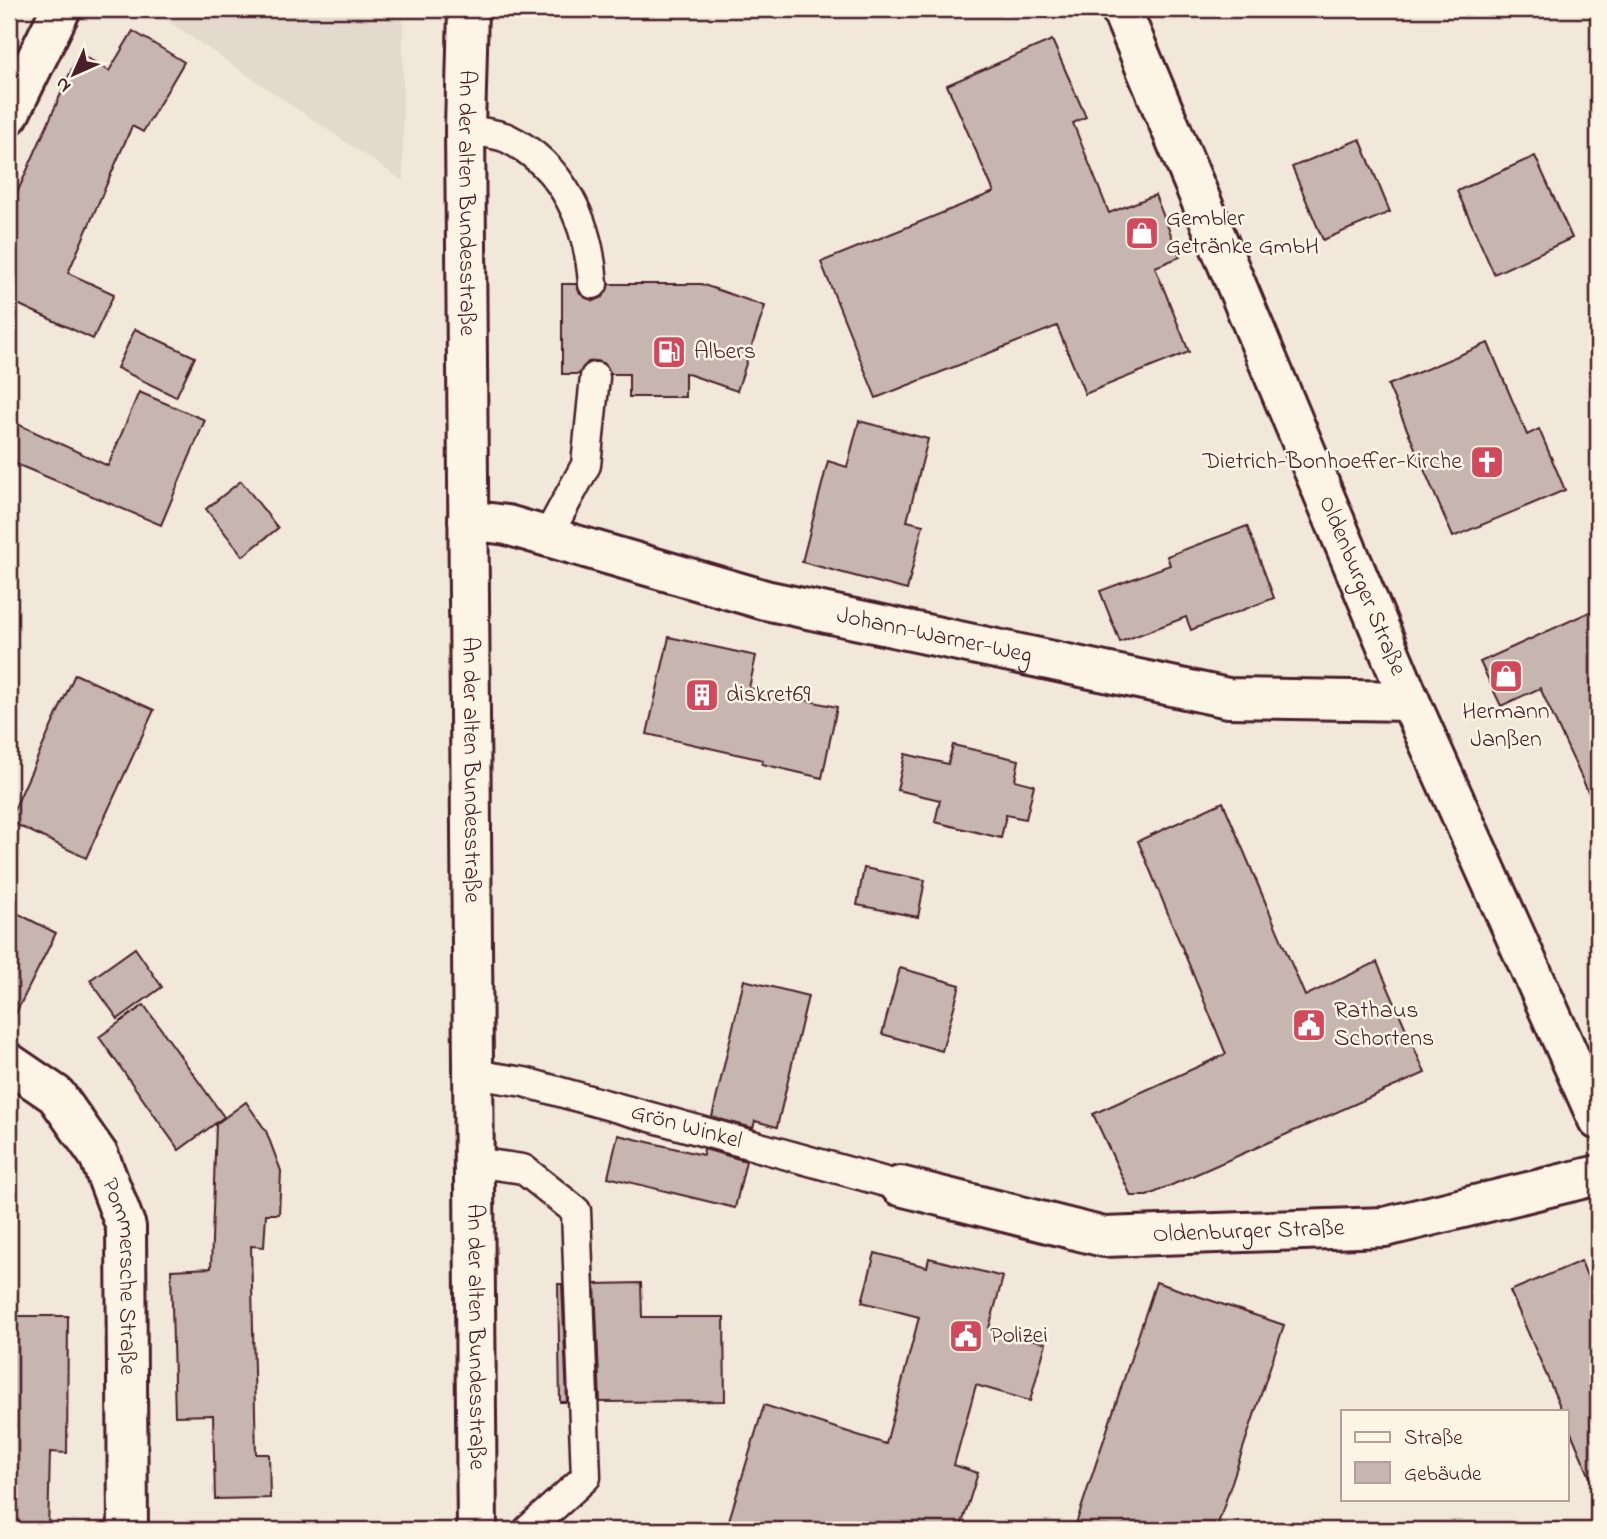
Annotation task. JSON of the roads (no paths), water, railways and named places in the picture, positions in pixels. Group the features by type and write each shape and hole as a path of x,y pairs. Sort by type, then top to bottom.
{"street":[{"path":"9,115 61,9"},
{"name":"An der alten Bundesstraße","path":"468,9 465,129 477,1530"},
{"name":"Oldenburger Straße","path":"1121,9 1410,701 1598,1120"},
{"name":"Johann-Warner-Weg","path":"468,520 507,525 765,600 1228,698 1410,701"},
{"name":"Pommersche Straße","path":"9,1063 56,1095 99,1156 126,1227 128,1530"},
{"name":"Oldenburger Straße","path":"900,1186 1104,1237 1385,1227 1598,1175"}],"lane":[{"path":"465,129 505,137 540,159 567,190 591,250 593,284"},
{"path":"547,537 586,465 595,377"},
{"name":"Grön Winkel","path":"473,1074 524,1082 900,1186"},
{"path":"474,1162 523,1169 576,1211 586,1477 528,1530"}],"place":[{"name":"Gembler Getränke GmbH","path":"1142,233"},
{"name":"Albers","path":"669,352"},
{"name":"Dietrich-Bonhoeffer-Kirche","path":"1487,462"},
{"name":"Hermann Janßen","path":"1506,676"},
{"name":"diskret69","path":"702,695"},
{"name":"Rathaus Schortens","path":"1309,1025"},
{"name":"Polizei","path":"966,1336"}]}
